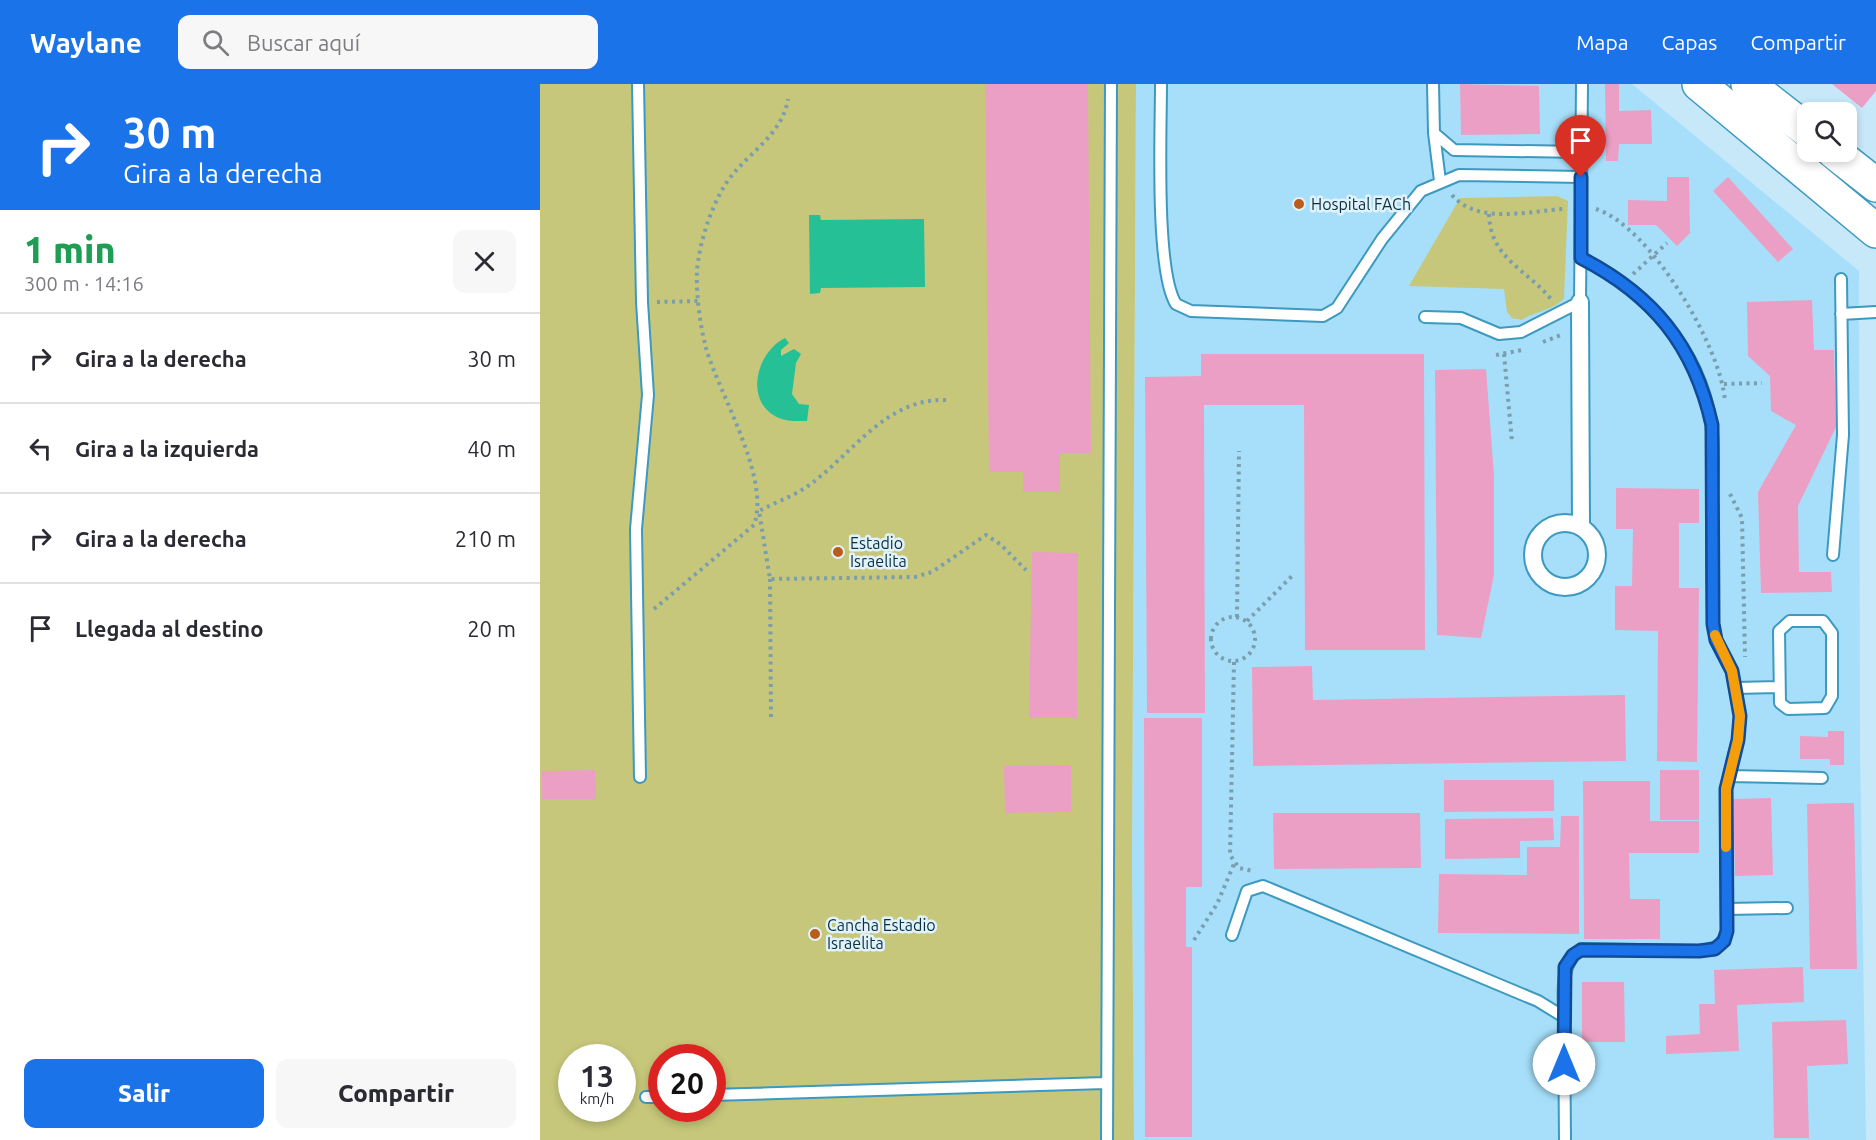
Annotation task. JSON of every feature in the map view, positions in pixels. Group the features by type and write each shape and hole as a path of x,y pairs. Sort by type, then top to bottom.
{"main road":[{"path":"1699,84 1876,231"},
{"path":"1748,84 1797,122"},
{"path":"1847,162 1876,185"}],"street":[{"path":"1580,302 1581,526"},
{"path":"1559,522 1581,526 1592,536 1596,547 1594,569 1587,579 1576,586 1554,586 1537,572 1532,561 1533,545 1547,527 1559,522"},
{"path":"1515,561 1532,561"}],"lane":[{"path":"638,84 642,302 648,395 636,530 640,777"},
{"path":"1107,1140 1111,84"},
{"path":"1161,84 1166,272 1172,298 1184,309 1312,315 1329,313 1337,308 1382,239 1421,191 1440,181 1459,175 1581,177"},
{"path":"1433,84 1434,133 1440,181"},
{"path":"1425,316 1461,318 1499,334 1521,332 1580,302 1581,84"},
{"path":"1434,133 1454,150 1581,152"},
{"path":"1564,1140 1565,967 1573,955 1581,950 1699,951 1715,949 1724,941 1727,931 1726,789 1738,740 1741,688 1716,640 1713,624 1712,425 1699,379 1681,344 1661,317 1623,283 1581,258"},
{"path":"1833,555 1842,435 1841,279"},
{"path":"1842,314 1876,312"},
{"path":"1790,621 1823,621 1832,633 1832,696 1829,703 1824,708 1788,709 1780,703 1778,687 1779,630 1790,621"},
{"path":"1741,688 1778,687"},
{"path":"1729,776 1822,778"},
{"path":"1232,935 1247,891 1263,886 1538,1001 1564,1017"},
{"path":"1727,909 1787,908"},
{"path":"726,1095 1106,1083"}],"path":[{"path":"771,718 770,579 759,511 749,461 706,348 697,271 708,219 731,176 774,132 786,113 788,99"},
{"path":"1471,211 1489,214 1598,209 1624,224 1654,255 1670,277 1714,353 1724,384 1726,406"},
{"path":"1489,214 1489,232 1502,254 1546,292 1562,311"},
{"path":"1623,283 1667,243"},
{"path":"642,302 699,301"},
{"path":"1504,354 1512,442"},
{"path":"1724,384 1762,383"},
{"path":"637,623 754,525 759,511 804,488 861,436 887,418 928,399 946,400"},
{"path":"1237,617 1239,451"},
{"path":"1730,485 1731,496 1739,509 1742,526 1741,688"},
{"path":"770,579 915,577 932,572 986,535 1000,544 1026,570"},
{"path":"1247,621 1293,576"},
{"path":"1226,617 1237,617 1247,621 1254,630 1256,641 1252,651 1245,659 1234,662 1223,660 1215,653 1210,643 1217,623 1226,617"},
{"path":"1234,662 1230,855 1234,864 1257,873 1263,886"},
{"path":"1194,940 1217,904 1234,864"}],"shaded area":[{"name":"Estadio Israelita","path":"540,84 1136,84 1132,862 1134,1140 540,1140"},
{"path":"1136,84 1632,84 1859,271 1860,749 1866,1140 1134,1140 1132,862"},
{"path":"1557,196 1568,201 1564,298 1560,302 1522,320 1512,318 1507,312 1504,289 1409,286 1460,198"},
{"path":"809,215 820,215 821,220 924,219 925,287 821,288 820,293 810,294"},
{"path":"785,338 789,343 781,350 781,356 794,349 801,354 796,363 792,394 799,404 809,405 807,421 789,421 779,418 768,411 761,401 758,390 758,378 766,355"}],"building":[{"path":"985,84 1088,84 1091,453 1060,453 1060,492 1023,492 1023,472 989,472"},
{"path":"1460,84 1539,86 1540,134 1461,135"},
{"path":"1605,84 1619,84 1619,111 1651,110 1652,144 1619,144 1618,161 1606,161"},
{"path":"1832,84 1876,84 1876,91 1862,108"},
{"path":"1667,177 1689,177 1690,233 1677,246 1656,225 1628,225 1628,200 1667,201"},
{"path":"1728,177 1793,249 1778,262 1713,191"},
{"path":"1812,300 1814,350 1834,350 1836,427 1798,506 1799,572 1831,572 1832,592 1761,593 1758,492 1796,425 1771,411 1770,376 1748,356 1747,302"},
{"path":"1201,354 1424,354 1425,650 1305,650 1304,405 1204,405 1205,713 1147,713 1145,377 1201,376"},
{"path":"1486,369 1494,476 1494,575 1481,638 1437,635 1435,370"},
{"path":"1616,488 1699,489 1699,523 1679,523 1679,588 1699,588 1697,762 1657,761 1658,631 1615,630 1615,586 1632,586 1633,529 1616,529"},
{"path":"1032,552 1078,553 1077,718 1029,718"},
{"path":"1312,666 1313,700 1625,695 1626,761 1253,766 1252,667"},
{"path":"1144,718 1202,718 1202,887 1186,887 1186,947 1192,947 1192,1137 1145,1137"},
{"path":"1828,731 1844,731 1844,765 1830,765 1830,759 1800,759 1800,736 1828,737"},
{"path":"1071,765 1071,812 1005,813 1004,766"},
{"path":"595,770 596,799 542,799 542,771"},
{"path":"1660,770 1699,770 1699,820 1660,820"},
{"path":"1444,780 1554,780 1554,811 1444,812"},
{"path":"1583,781 1650,781 1650,821 1699,821 1699,853 1629,853 1630,899 1660,899 1660,939 1584,939"},
{"path":"1771,798 1773,875 1735,876 1733,799"},
{"path":"1854,803 1857,969 1810,969 1807,804"},
{"path":"1273,813 1420,813 1421,868 1274,869"},
{"path":"1561,816 1579,816 1579,934 1438,933 1439,874 1527,875 1527,847 1560,847"},
{"path":"1553,818 1554,840 1520,841 1520,858 1445,859 1445,819"},
{"path":"1803,967 1804,1002 1737,1005 1739,1051 1666,1054 1666,1036 1700,1034 1699,1004 1715,1004 1714,970"},
{"path":"1582,982 1624,982 1625,1042 1582,1042"},
{"path":"1846,1020 1848,1064 1807,1066 1809,1138 1774,1138 1772,1022"}],"slow traffic":[{"path":"1715,635 1732,671 1740,716 1738,740 1726,789 1726,847"}],"place":[{"name":"Hospital FACh","path":"1299,204"},
{"name":"Estadio Israelita","path":"838,552"},
{"name":"Cancha Estadio Israelita","path":"815,934"}],"route":[{"path":"1564,1064 1565,967 1573,955 1581,950 1598,949 1699,951 1715,949 1724,941 1727,931 1726,789 1738,740 1740,716 1732,671 1716,640 1713,624 1712,425 1707,403 1699,379 1681,344 1661,317 1635,292 1610,273 1581,258 1581,177"}]}
